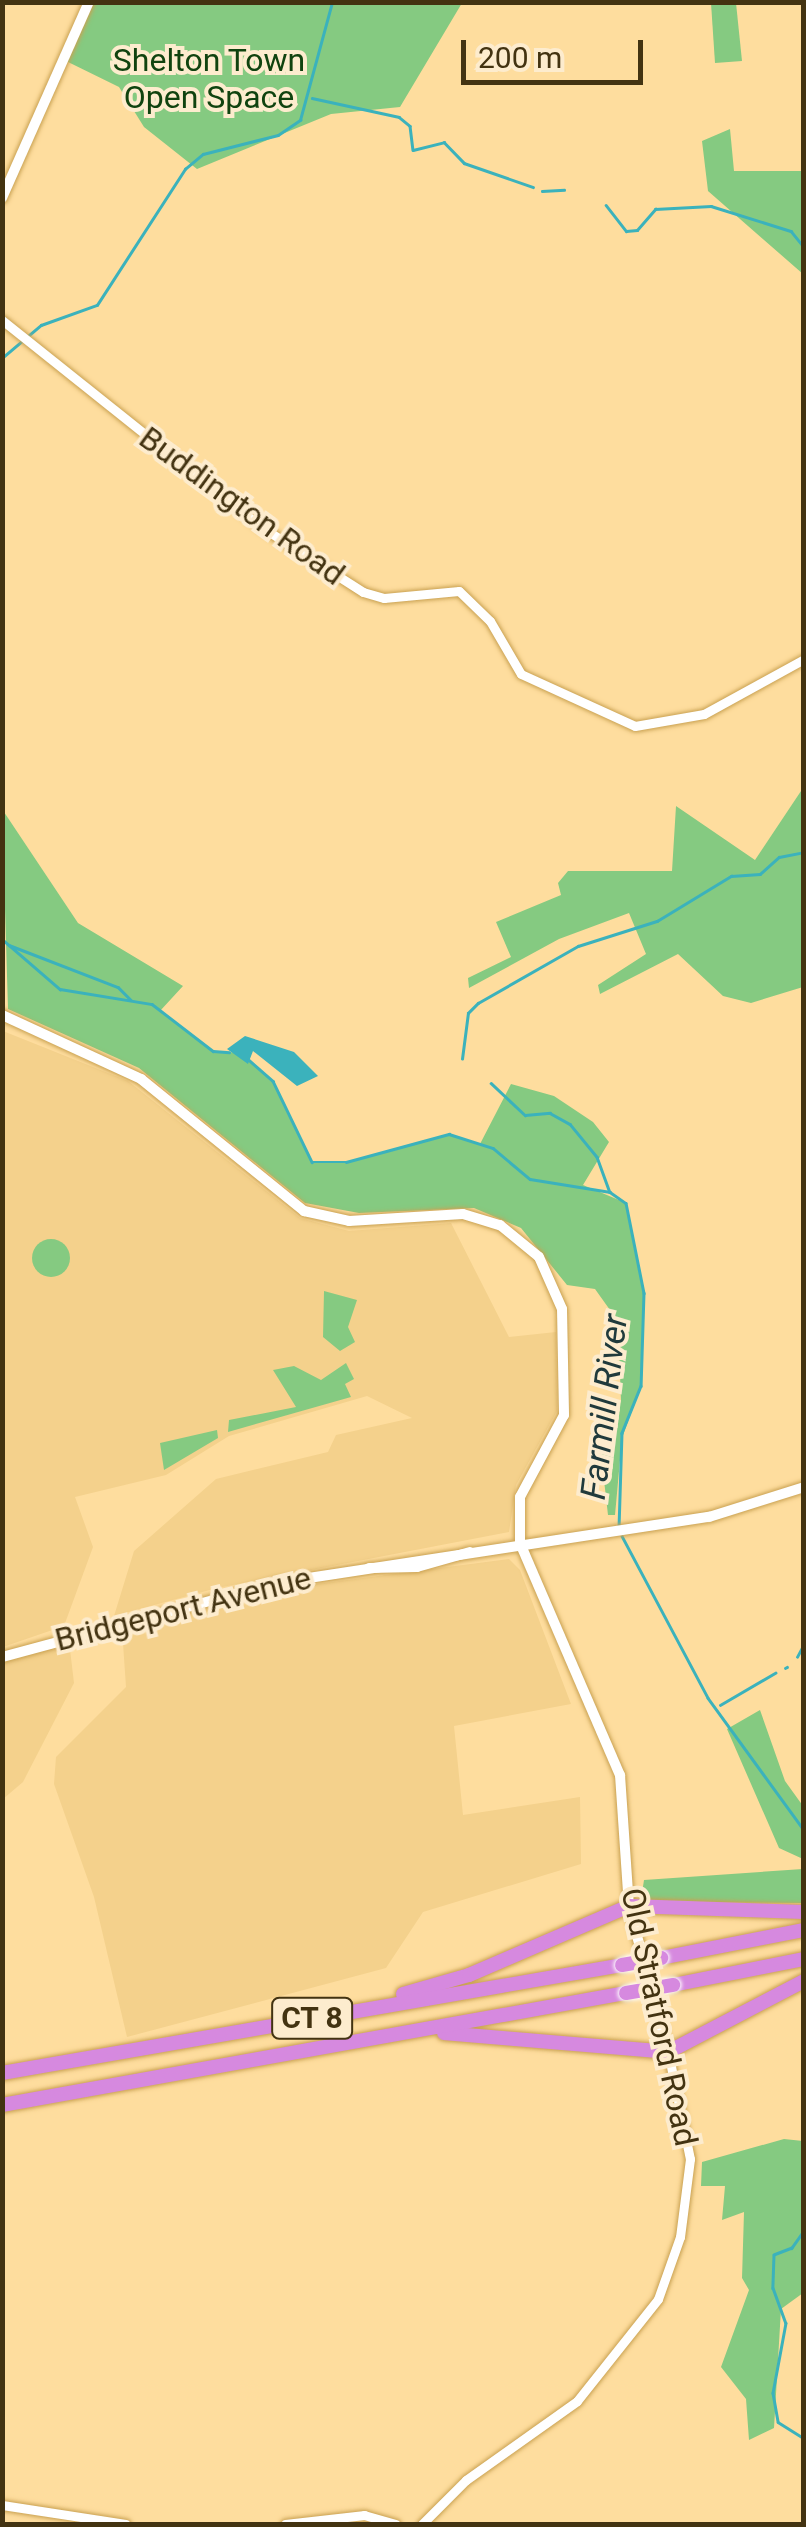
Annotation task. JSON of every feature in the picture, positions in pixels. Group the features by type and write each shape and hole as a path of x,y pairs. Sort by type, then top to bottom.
{"highway":[{"path":"281,2023 469,1975 629,1906 804,1912"},
{"name":"CT 8","path":"2,2074 804,1930"},
{"name":"CT 8","path":"2,2105 804,1958"},
{"path":"378,2037 458,2032 668,2052 804,1981"}],"main road":[{"path":"2,198 88,2"},
{"path":"2,1016 141,1079 304,1211 350,1221 463,1214 500,1226 530,1248 562,1308 564,1415 520,1497 520,1543"},
{"name":"Bridgeport Avenue","path":"2,1657 217,1597 366,1567 417,1567 520,1543 709,1517 804,1487"},
{"name":"Old Stratford Road","path":"520,1543 617,1764 628,1805 629,1906 668,2052"}],"street":[{"name":"Buddington Road","path":"2,320 32,348 263,528 363,592 384,598 458,591 490,621 521,674 635,726 704,714 804,659"},
{"name":"Old Stratford Road","path":"422,2524 466,2480 577,2401 658,2299 680,2237 690,2159 668,2052"},
{"path":"2,2505 126,2524"},
{"path":"285,2524 346,2515 396,2524"}],"shaded area":[{"path":"3,1031 128,1081 300,1218 349,1231 451,1223 509,1337 556,1332 557,1411 516,1485 509,1532 217,1588 114,1616 134,1551 216,1479 328,1452 336,1435 412,1418 367,1396 229,1436 166,1475 75,1497 93,1547 64,1626 3,1647"},
{"path":"509,1559 520,1570 571,1704 454,1726 463,1815 580,1797 581,1864 423,1912 386,1968 127,2037 94,1897 54,1784 56,1757 126,1687 122,1629 294,1587"},
{"path":"69,1641 74,1683 23,1782 3,1799 3,1663"}],"green space":[{"name":"Shelton Town Open Space","path":"93,3 462,3 400,107 331,114 197,169 144,127 119,87 66,61"},
{"path":"711,3 736,3 742,61 715,63"},
{"path":"730,129 734,171 803,171 803,274 708,191 702,141"},
{"path":"803,788 803,987 751,1003 723,996 678,954 600,994 598,985 646,954 629,913 559,939 469,988 468,978 511,957 496,922 561,895 558,883 568,871 672,871 676,806 755,860"},
{"path":"2,809 78,923 183,986 160,1011 213,1051 242,1053 273,1081 312,1162 346,1162 449,1134 480,1144 511,1084 554,1096 593,1122 609,1142 583,1185 626,1203 644,1293 641,1386 622,1438 615,1515 608,1515 601,1454 621,1401 619,1350 615,1317 595,1289 567,1285 521,1228 474,1208 359,1213 305,1203 139,1068 8,1009"},
{"path":"51,1239 65,1244 70,1258 65,1272 51,1277 37,1272 32,1258 37,1244"},
{"path":"324,1291 357,1300 348,1327 355,1342 340,1351 323,1337"},
{"path":"346,1363 354,1379 345,1384 351,1397 228,1432 229,1420 296,1407 273,1370 294,1366 321,1380"},
{"path":"217,1430 218,1438 164,1470 160,1443"},
{"path":"760,1710 785,1781 803,1806 803,1859 779,1848 727,1729"},
{"path":"803,1869 803,1903 652,1902 642,1893 644,1880"},
{"path":"784,2139 803,2141 803,2293 781,2309 774,2428 749,2440 746,2399 721,2367 749,2290 742,2278 744,2212 722,2220 725,2186 701,2186 702,2162"}],"water":[{"path":"245,1036 294,1052 318,1076 297,1086 253,1051 248,1064 227,1049"}],"waterway":[{"name":"Farmill River","path":"2,358 41,325 97,305 185,169 203,154 278,135 300,120 332,2"},
{"path":"312,98 399,117 410,126 413,150 444,142 464,163 533,187"},
{"path":"542,191 564,190"},
{"path":"606,205 626,231 637,230 655,209 711,206 791,231 804,247"},
{"path":"462,1059 468,1013 478,1003 578,946 657,921 731,876 760,874 779,857 804,852"},
{"name":"Farmill River","path":"2,939 60,989 152,1004 213,1051 229,1052"},
{"path":"9,945 118,987 131,1000"},
{"name":"Farmill River","path":"249,1060 273,1081 312,1162 346,1162 449,1134 493,1148 530,1179 610,1192 626,1203 644,1293 641,1386 622,1433 619,1529"},
{"path":"491,1083 525,1115 550,1113 570,1124 597,1157 610,1192"},
{"name":"Farmill River","path":"622,1536 708,1698 804,1830"},
{"path":"797,1657 804,1644"},
{"path":"720,1705 775,1673"},
{"name":"Farmill River","path":"804,2231 792,2248 774,2255 773,2288 786,2323 773,2393 778,2422 804,2438"}]}
